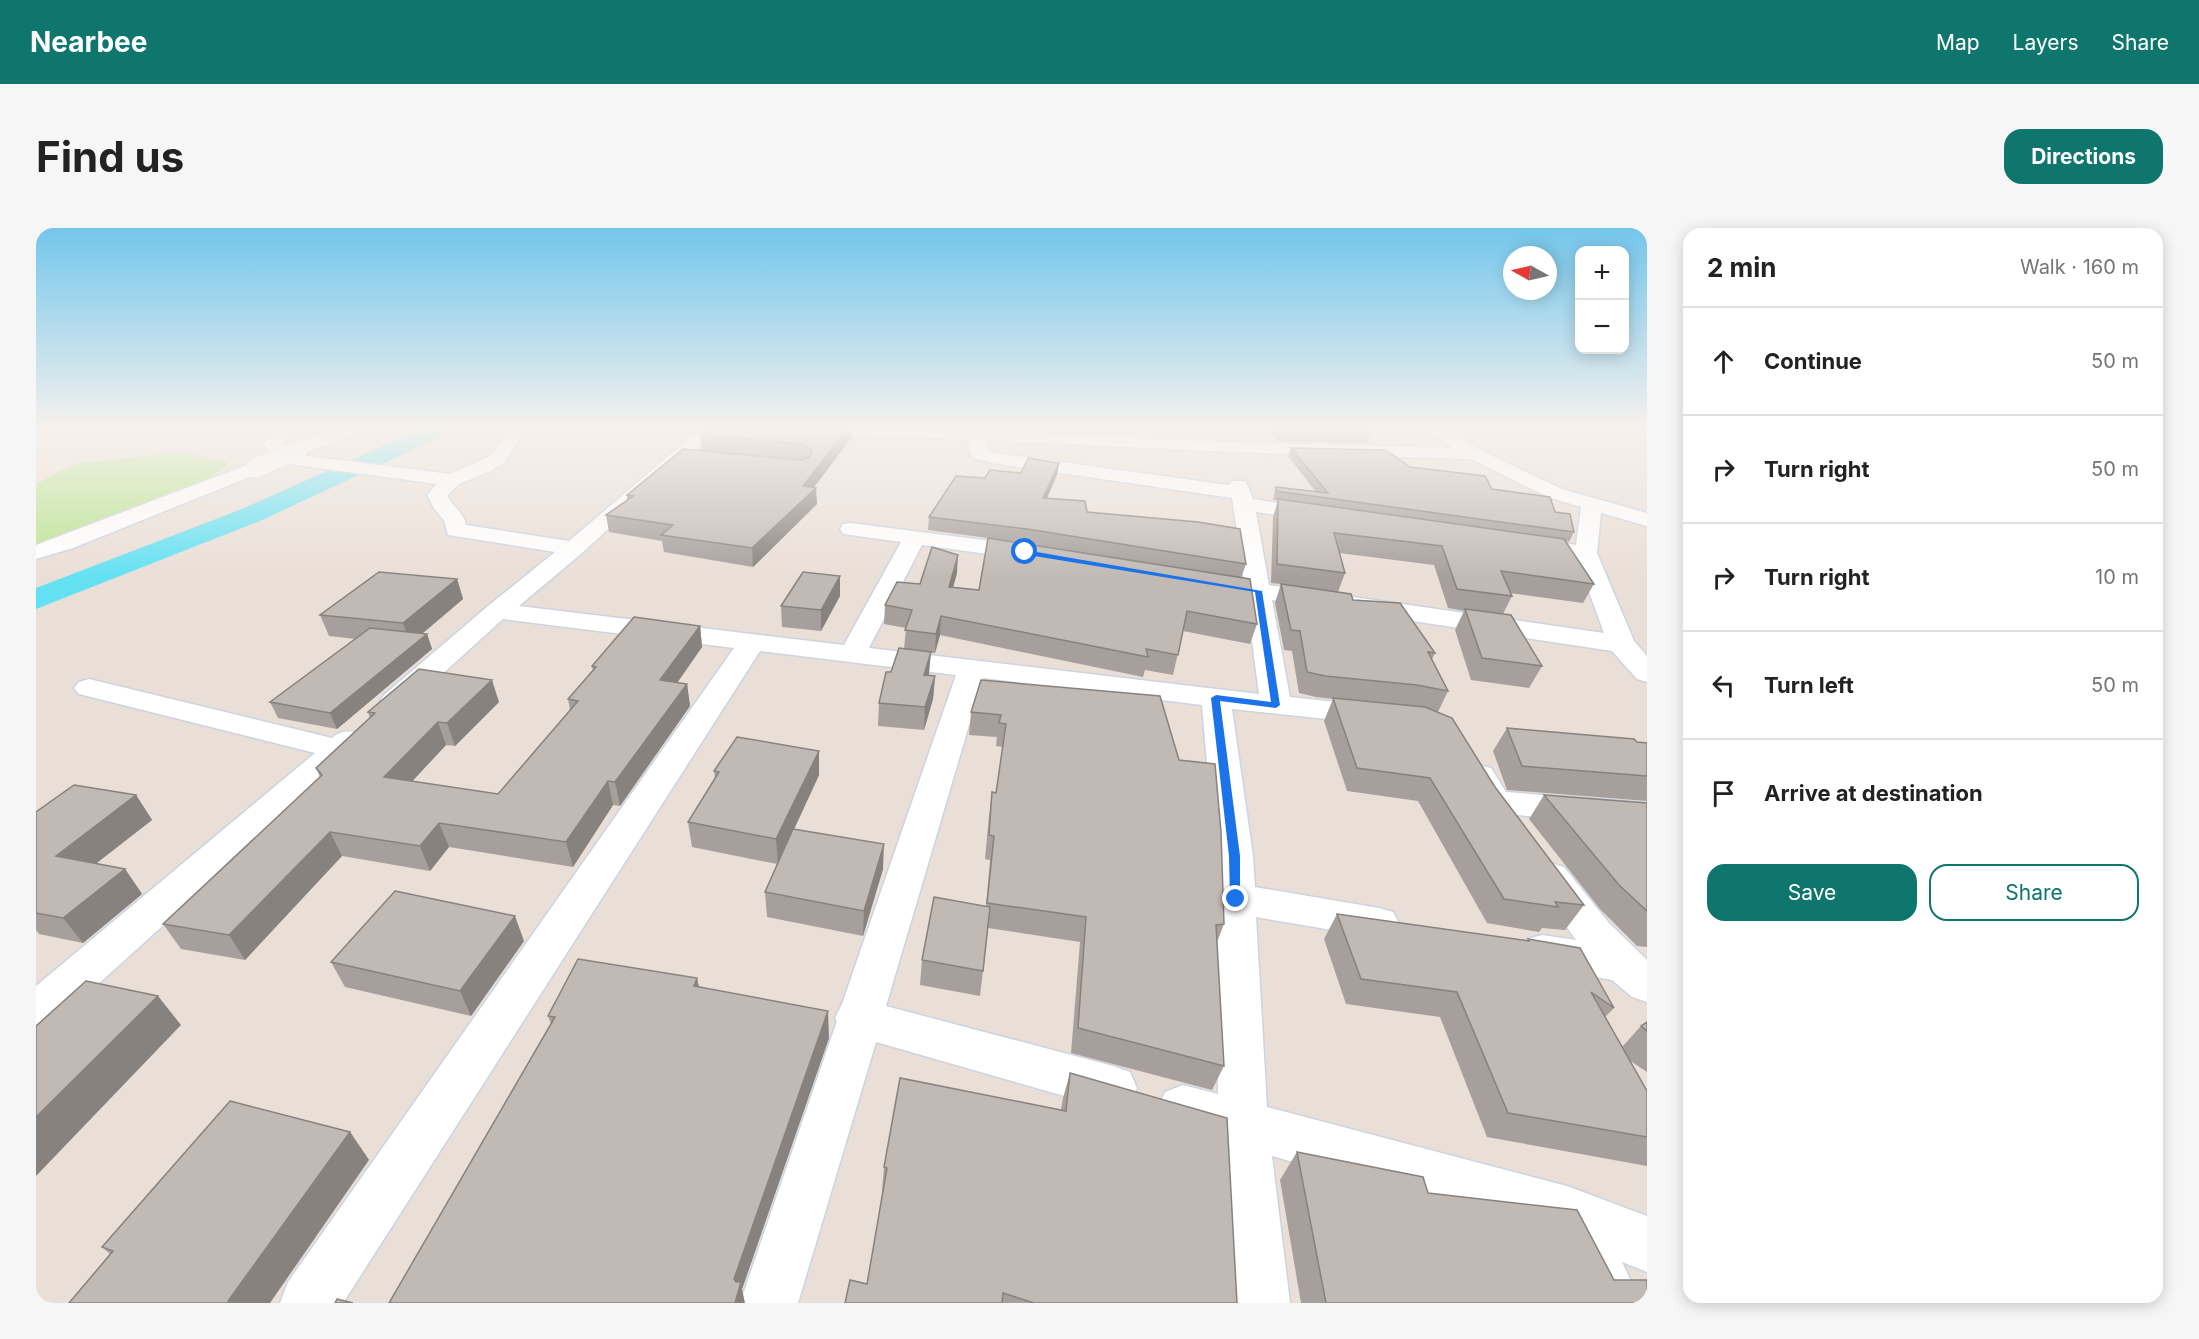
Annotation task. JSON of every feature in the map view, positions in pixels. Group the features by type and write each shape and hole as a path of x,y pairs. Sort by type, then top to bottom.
{"street":[{"path":"36,552 76,539 229,478"},
{"path":"432,478 452,480"},
{"path":"457,478 437,495 445,510 454,518 456,530 574,548"},
{"path":"36,1013 497,611 664,478"},
{"path":"1115,478 1243,499 1338,518"},
{"path":"1237,478 1243,499 1276,705"},
{"path":"1524,478 1555,493 1647,520"},
{"path":"1591,505 1586,554 1621,644 1647,673"},
{"path":"851,529 1048,556"},
{"path":"852,654 915,537"},
{"path":"1503,542 1586,554"},
{"path":"1188,579 1621,644"},
{"path":"497,611 1216,698 1394,717"},
{"path":"309,1303 752,642"},
{"path":"769,1303 858,1018 972,669"},
{"path":"89,688 339,749"},
{"path":"1216,698 1234,856 1243,1124 1261,1303"},
{"path":"1465,753 1495,802 1593,934 1634,974"},
{"path":"1495,802 1647,815"},
{"path":"1236,899 1410,928"},
{"path":"1504,944 1634,974"},
{"path":"858,1018 1567,1213 1647,1244"},
{"path":"1567,1213 1612,1303"}],"green space":[{"path":"47,478 209,478 194,489 36,548 36,484"}],"building":[{"path":"647,478 809,478 803,486 816,488 752,548 661,535 673,525 606,515 633,496 627,495"},
{"path":"955,478 1052,478 1043,498 1085,501 1087,512 1198,522 1240,529 1246,564 1027,529 929,517"},
{"path":"1316,478 1486,478 1492,489 1550,497 1555,512 1570,514 1574,532 1276,491 1276,487 1328,493"},
{"path":"1278,499 1564,539 1594,584 1501,571 1512,596 1457,589 1442,546 1334,533 1345,573 1277,564"},
{"path":"988,538 1250,579 1257,624 1187,611 1178,655 1146,649 1148,657 941,616 936,634 905,630 912,610 885,605 897,582 920,584 932,547 958,555 949,587 979,590"},
{"path":"379,572 457,579 403,623 320,615"},
{"path":"803,572 840,576 821,610 781,606"},
{"path":"1281,584 1351,594 1353,600 1400,603 1435,653 1428,652 1448,691 1417,685 1325,676 1307,672 1300,631 1291,630"},
{"path":"1465,609 1511,615 1542,666 1482,658"},
{"path":"634,617 700,626 660,680 687,684 615,782 608,781 566,842 439,823 420,846 330,832 229,935 163,924 322,775 316,768 375,713 368,712 419,669 492,680 447,723 438,722 384,777 498,794 578,701 568,699 596,667 592,666"},
{"path":"370,628 427,634 330,713 270,702"},
{"path":"899,648 931,652 924,675 935,676 925,707 879,703 886,672 891,672"},
{"path":"981,680 1160,696 1179,760 1215,764 1221,832 1224,924 1216,925 1224,1066 1078,1028 1086,917 987,903 994,836 989,835 992,792 996,793 1006,724 999,723 1001,715 971,712"},
{"path":"1333,698 1425,707 1452,718 1495,787 1584,905 1555,902 1558,907 1504,899 1430,778 1357,768"},
{"path":"1507,728 1634,739 1637,742 1647,743 1647,776 1522,766"},
{"path":"737,737 819,751 776,839 688,822 719,772 714,771"},
{"path":"74,785 136,795 56,856 125,869 63,918 36,913 36,812"},
{"path":"1544,795 1647,803 1647,911 1619,885"},
{"path":"793,829 884,844 864,911 765,892"},
{"path":"395,891 515,916 460,991 331,962"},
{"path":"934,897 990,907 983,971 922,960"},
{"path":"1337,914 1580,948 1614,1008 1591,992 1647,1091 1647,1137 1508,1113 1457,992 1361,979"},
{"path":"578,959 697,978 694,986 828,1011 734,1279 736,1282 741,1282 735,1303 389,1303 555,1017 548,1016"},
{"path":"86,981 158,996 36,1117 36,1026"},
{"path":"1647,1022 1647,1031 1641,1026"},
{"path":"1070,1073 1227,1118 1237,1303 1034,1303 1003,1293 1002,1303 845,1303 850,1280 867,1284 900,1078 1066,1111"},
{"path":"230,1101 350,1132 228,1301 236,1303 69,1303 113,1251 102,1247"},
{"path":"1297,1152 1423,1177 1428,1193 1577,1210 1614,1280 1647,1280 1647,1303 1326,1303"},
{"path":"337,1299 353,1303 335,1303"}],"waterway":[{"path":"36,599 251,515 331,478"}],"route":[{"path":"1025,552 1258,591 1276,705 1216,698 1234,856 1236,899"}]}
